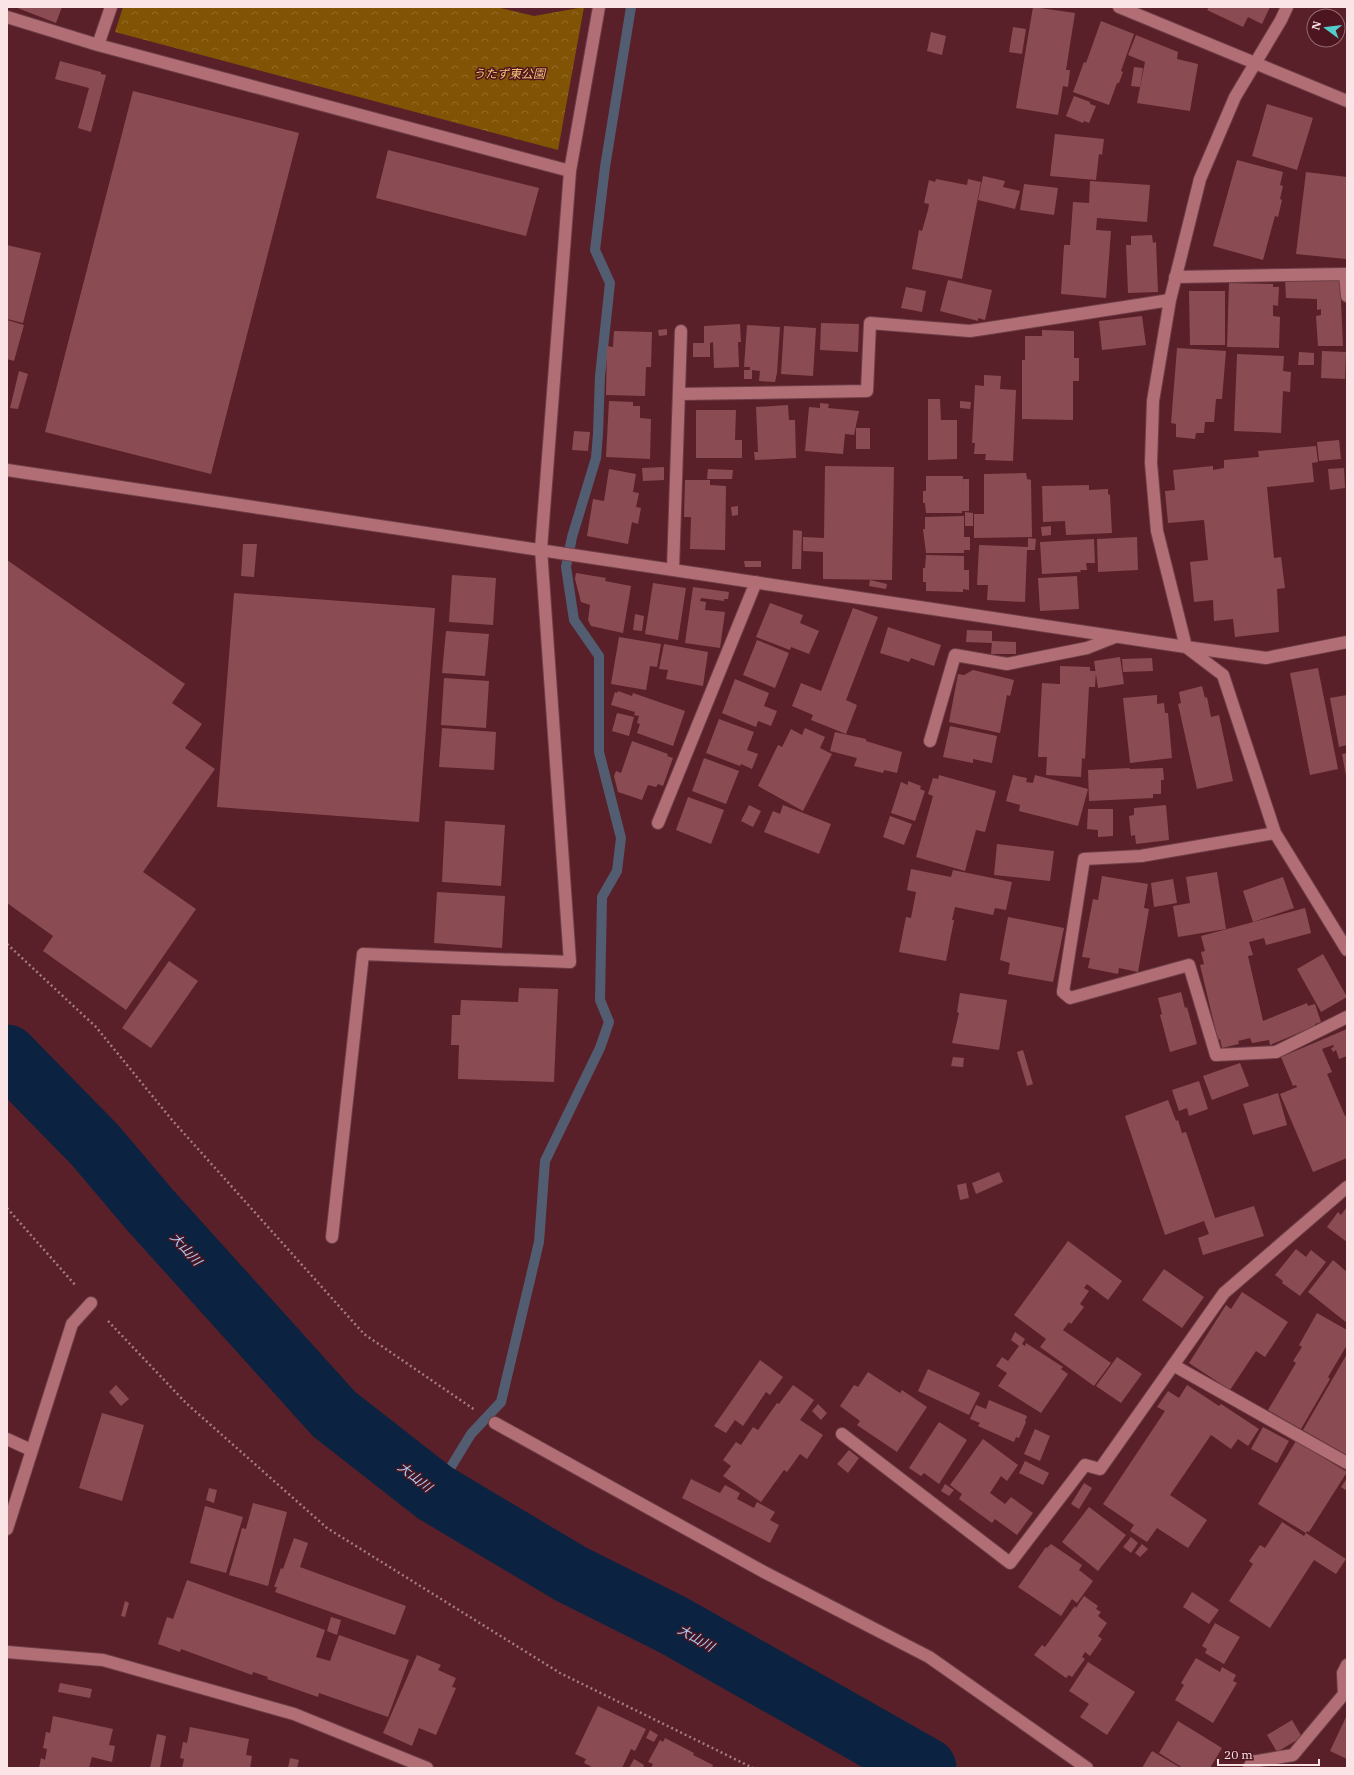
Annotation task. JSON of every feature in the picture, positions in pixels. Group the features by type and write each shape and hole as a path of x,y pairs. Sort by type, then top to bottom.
{"street":[{"path":"98,45 111,7"},
{"path":"332,1237 362,954 570,962 541,549 570,171 599,7"},
{"path":"1119,7 1347,101"},
{"path":"1287,7 1281,20 1235,97 1200,179 1170,300 1154,401 1151,462 1157,531 1186,647 1223,675 1275,833 1347,950"},
{"path":"7,17 98,45 570,171"},
{"path":"1175,277 1344,274 1347,296"},
{"path":"680,394 867,391 870,323 970,331 1170,300"},
{"path":"673,570 681,331"},
{"path":"7,470 541,549 1116,637 1266,658 1347,642"},
{"path":"658,823 756,582"},
{"path":"930,741 955,655 1007,664 1087,648 1116,637"},
{"path":"1275,833 1141,856 1084,859 1063,992 1070,998 1189,965 1216,1055 1276,1052 1347,1017"},
{"path":"842,1434 1010,1563 1084,1465 1100,1469 1224,1293 1347,1187"},
{"path":"7,1528 72,1324 91,1303"},
{"path":"1172,1365 1347,1463"},
{"path":"494,1423 764,1572 929,1657 1087,1768"},
{"path":"7,1439 31,1450"},
{"path":"7,1652 103,1660 294,1714 427,1768"},
{"path":"1249,1768 1252,1762 1292,1755 1344,1694 1344,1673 1347,1665"}],"path":[{"path":"7,944 96,1027 172,1120 364,1334 494,1423"},
{"path":"7,1208 91,1303 186,1403 327,1528 560,1673 753,1768"}],"green space":[{"name":"うたず東公園","path":"123,7 496,7 534,16 584,7 558,150 115,32"}],"building":[{"path":"15,7 62,7 56,23"},
{"path":"1033,7 1075,13 1066,70 1070,70 1068,87 1063,86 1058,115 1016,108"},
{"path":"1209,7 1270,7 1262,24 1248,17 1243,27 1207,10"},
{"path":"1101,21 1134,34 1121,71 1123,72 1119,83 1117,83 1109,105 1073,92 1084,62 1086,63"},
{"path":"1013,27 1026,29 1022,54 1009,52"},
{"path":"931,32 946,36 942,55 927,51"},
{"path":"1136,35 1178,52 1177,59 1198,64 1190,111 1137,103 1145,62 1128,55"},
{"path":"60,61 101,72 101,74 106,75 91,132 78,128 89,88 55,79"},
{"path":"1134,67 1143,68 1140,87 1131,86"},
{"path":"133,91 299,133 211,474 45,432"},
{"path":"1074,96 1096,106 1089,123 1084,121 1083,123 1066,116"},
{"path":"1267,104 1313,118 1297,170 1252,156"},
{"path":"1055,134 1104,139 1102,155 1099,154 1096,180 1050,176"},
{"path":"388,150 539,188 526,236 376,198"},
{"path":"1237,160 1283,172 1280,185 1283,186 1280,199 1282,200 1278,217 1275,216 1263,260 1213,246"},
{"path":"1306,172 1347,177 1346,259 1296,254"},
{"path":"983,176 1005,181 1003,187 1020,191 1015,209 978,200"},
{"path":"936,179 967,185 968,179 981,182 962,279 912,269 919,230 922,231 928,210 929,204 924,203 929,180 935,182"},
{"path":"1090,181 1150,185 1147,222 1097,218 1096,230 1111,231 1106,298 1061,294 1064,245 1070,245 1073,202 1089,203"},
{"path":"1024,184 1058,188 1054,215 1020,210"},
{"path":"1152,235 1153,243 1156,242 1158,292 1128,293 1126,245 1131,245 1131,236"},
{"path":"7,245 41,253 23,323 7,319"},
{"path":"1308,278 1309,281 1340,279 1343,346 1318,346 1316,316 1321,315 1321,309 1317,310 1317,299 1286,298 1285,279"},
{"path":"948,280 992,290 985,320 978,318 978,321 940,311"},
{"path":"1229,283 1273,284 1273,287 1279,287 1278,306 1273,305 1273,316 1280,317 1279,348 1227,347"},
{"path":"906,287 926,291 922,312 901,308"},
{"path":"1189,291 1225,291 1225,345 1190,345"},
{"path":"1142,316 1146,345 1102,350 1099,321"},
{"path":"7,320 24,325 14,361 7,359"},
{"path":"821,323 859,324 858,352 820,350"},
{"path":"740,324 741,342 738,342 739,367 714,368 713,342 710,343 710,357 693,357 693,343 704,343 704,326"},
{"path":"747,325 780,327 775,382 759,381 760,371 752,370 752,379 744,379 744,370 750,370 750,367 744,367"},
{"path":"784,326 816,328 813,376 781,374"},
{"path":"667,329 667,335 659,336 658,330"},
{"path":"1042,330 1074,331 1074,358 1079,358 1079,381 1073,381 1073,420 1022,419 1022,360 1025,360 1025,336 1042,336"},
{"path":"614,331 652,332 651,367 646,367 645,396 606,395 607,346 613,347"},
{"path":"1177,348 1226,351 1222,399 1216,399 1214,422 1205,422 1204,433 1196,433 1195,439 1176,437 1176,424 1171,423"},
{"path":"1322,351 1346,352 1345,379 1321,378"},
{"path":"1299,352 1314,353 1314,365 1298,365"},
{"path":"1237,354 1284,356 1283,371 1291,372 1290,392 1283,391 1281,433 1234,431"},
{"path":"19,371 28,374 18,409 10,408"},
{"path":"984,375 1001,376 1000,389 1016,390 1013,461 985,460 986,454 974,454 975,443 972,443 975,385 984,386"},
{"path":"928,399 940,399 941,420 957,420 957,459 928,460"},
{"path":"609,401 633,402 633,406 640,406 640,418 651,419 650,459 606,457"},
{"path":"960,401 971,402 970,409 960,408"},
{"path":"820,403 829,404 828,408 859,411 854,435 845,434 843,454 805,451 809,407 820,408"},
{"path":"788,405 789,420 795,420 796,458 755,460 754,452 758,452 756,407"},
{"path":"696,410 736,410 735,440 742,440 742,458 696,458"},
{"path":"856,428 870,428 870,449 856,449"},
{"path":"574,431 590,432 588,451 572,450"},
{"path":"1339,440 1341,459 1319,461 1317,442"},
{"path":"1316,446 1318,462 1312,463 1314,482 1267,487 1274,558 1281,557 1285,588 1277,589 1279,632 1235,637 1233,619 1214,621 1213,600 1194,602 1190,562 1208,560 1204,520 1168,523 1165,491 1175,490 1173,470 1213,466 1213,470 1224,468 1224,460 1259,457 1258,451"},
{"path":"825,466 894,467 892,580 823,579 823,552 803,551 803,537 824,538"},
{"path":"664,467 664,480 643,481 642,468"},
{"path":"1344,468 1345,488 1330,490 1328,469"},
{"path":"609,469 636,474 633,492 639,493 636,507 641,508 638,524 632,522 628,544 587,536 593,499 604,501"},
{"path":"708,469 733,470 732,479 707,479"},
{"path":"1026,473 1027,479 1031,480 1032,537 974,538 974,514 984,514 984,474"},
{"path":"926,476 963,476 962,499 963,479 969,479 969,511 962,511 962,513 926,513 925,503 923,503 923,491 926,491"},
{"path":"685,480 710,480 710,485 726,486 725,550 690,549 691,517 684,517"},
{"path":"1089,485 1089,490 1108,489 1108,494 1110,495 1112,533 1066,535 1065,521 1043,522 1042,486"},
{"path":"738,506 738,515 732,516 731,507"},
{"path":"965,512 973,513 973,526 965,526"},
{"path":"964,516 964,537 970,537 970,550 964,550 964,553 926,553 923,529 925,529 925,517"},
{"path":"1051,526 1051,535 1042,536 1041,527"},
{"path":"793,530 802,531 801,569 792,569"},
{"path":"1137,537 1138,570 1098,572 1097,539"},
{"path":"1028,538 1036,539 1035,550 1027,550 1025,602 987,600 988,585 977,585 979,545 1028,547"},
{"path":"1094,539 1095,563 1086,563 1087,570 1080,570 1081,572 1042,574 1040,542"},
{"path":"243,544 257,544 254,577 241,576"},
{"path":"926,555 964,556 964,570 969,570 969,590 963,589 963,592 926,591 926,582 923,582 923,568 925,568"},
{"path":"7,560 185,684 172,703 202,724 185,748 215,769 143,872 196,909 126,1010 43,951 53,936 7,903"},
{"path":"744,561 761,561 761,567 745,567"},
{"path":"576,573 606,578 605,581 631,586 623,633 591,626 588,620 590,605 581,602 575,579"},
{"path":"452,575 496,578 493,625 449,622"},
{"path":"1077,576 1079,609 1040,611 1038,578"},
{"path":"870,580 887,584 886,589 869,586"},
{"path":"653,583 686,588 678,640 645,634"},
{"path":"693,587 729,592 728,599 724,599 724,601 701,598 700,601 706,602 705,610 725,612 720,648 685,643"},
{"path":"234,593 435,608 419,822 217,807"},
{"path":"770,603 803,615 800,623 819,631 809,654 791,647 790,650 756,637"},
{"path":"853,608 878,617 846,700 857,705 846,734 811,720 813,715 792,706 801,683 821,691"},
{"path":"635,614 644,616 642,631 633,630"},
{"path":"888,627 941,645 934,666 911,658 909,662 880,653"},
{"path":"967,630 992,631 992,643 966,642"},
{"path":"446,631 489,634 485,676 442,673"},
{"path":"619,637 661,644 657,667 650,666 646,690 611,684"},
{"path":"757,640 789,653 775,688 743,675"},
{"path":"992,641 1016,642 1016,654 991,654"},
{"path":"664,644 708,652 703,686 666,679 668,670 659,669"},
{"path":"1120,657 1124,684 1098,688 1094,661"},
{"path":"1152,658 1153,671 1123,672 1122,659"},
{"path":"1060,666 1090,667 1090,671 1096,671 1095,687 1089,687 1085,759 1082,758 1081,777 1046,775 1047,757 1038,757 1042,683 1060,684"},
{"path":"1318,668 1338,769 1310,775 1290,673"},
{"path":"973,670 1014,680 1010,696 1007,695 1000,733 949,722 958,674 964,675"},
{"path":"444,678 489,681 486,728 441,725"},
{"path":"735,679 769,693 764,706 777,711 771,726 758,721 756,727 722,713"},
{"path":"1202,686 1205,698 1207,697 1211,717 1219,715 1233,781 1197,789 1178,704 1181,703 1179,692"},
{"path":"618,691 632,696 633,693 685,711 673,746 637,733 640,724 637,723 639,716 634,715 635,712 611,705 615,692 617,693"},
{"path":"1157,695 1157,704 1164,703 1165,713 1168,713 1172,758 1130,763 1123,698"},
{"path":"1347,695 1347,745 1339,747 1330,698"},
{"path":"617,713 634,717 629,736 612,731"},
{"path":"719,719 754,732 747,750 758,754 752,769 706,753"},
{"path":"950,726 997,736 992,763 973,759 973,763 943,757"},
{"path":"442,728 496,732 494,770 439,767"},
{"path":"805,728 825,737 820,748 832,754 803,811 758,786 778,745 782,747 791,729 802,735"},
{"path":"835,732 866,739 866,741 902,752 897,773 884,770 883,773 854,766 857,758 830,751"},
{"path":"632,741 668,754 667,756 673,758 663,786 658,784 656,787 648,785 642,800 618,792 614,776 616,771 621,773"},
{"path":"1347,753 1347,776 1346,776 1342,754"},
{"path":"704,758 739,771 726,804 692,791"},
{"path":"1130,768 1129,769 1163,768 1164,780 1161,780 1161,794 1153,794 1153,798 1089,801 1088,770"},
{"path":"939,775 996,791 985,832 976,830 965,871 916,857 933,796 928,794 933,778 938,779"},
{"path":"1013,775 1027,778 1026,782 1033,783 1035,775 1088,789 1078,826 1019,811 1020,805 1006,801"},
{"path":"908,781 921,786 920,789 925,791 915,821 891,813 901,782 908,785"},
{"path":"688,797 724,810 711,844 676,830"},
{"path":"749,805 761,811 753,827 741,821"},
{"path":"783,805 831,824 819,854 764,832 773,811 780,814"},
{"path":"1166,805 1169,840 1136,844 1135,835 1131,836 1129,816 1134,815 1134,808"},
{"path":"1088,809 1113,809 1113,836 1098,837 1098,830 1087,829"},
{"path":"890,816 912,824 904,845 883,837"},
{"path":"445,821 505,825 501,886 442,882"},
{"path":"997,844 1054,851 1050,881 994,875"},
{"path":"911,869 951,877 953,870 1012,882 1006,910 995,908 993,915 955,907 946,961 899,952 906,917 911,918 916,892 907,890"},
{"path":"1217,872 1226,929 1178,937 1173,906 1190,903 1186,877"},
{"path":"1102,876 1148,884 1144,908 1149,909 1138,972 1119,968 1118,974 1088,968 1090,958 1082,957 1093,899 1098,900"},
{"path":"1283,877 1294,908 1253,922 1243,891"},
{"path":"1173,879 1177,903 1154,907 1151,883"},
{"path":"437,892 505,896 502,948 434,943"},
{"path":"1305,908 1311,933 1266,945 1264,938 1249,942 1253,955 1248,956 1263,1021 1307,1003 1308,1006 1315,1004 1321,1022 1270,1045 1269,1040 1252,1043 1250,1038 1238,1041 1239,1044 1222,1048 1220,1039 1218,1040 1200,965 1204,964 1201,952 1205,951 1201,936"},
{"path":"1008,917 1064,928 1053,982 1008,974 1010,963 1000,960"},
{"path":"1323,954 1347,997 1321,1012 1297,969"},
{"path":"169,961 198,981 151,1048 122,1028"},
{"path":"519,988 558,989 554,1082 458,1079 459,1045 451,1045 452,1015 460,1015 461,1000 518,1002"},
{"path":"1181,992 1185,1008 1187,1007 1197,1044 1170,1052 1160,1015 1162,1014 1158,998"},
{"path":"960,993 1007,1000 999,1050 952,1043 959,1013 957,1012"},
{"path":"1347,1029 1347,1056 1339,1059 1336,1050 1333,1052 1331,1048 1334,1047 1333,1045 1322,1049 1332,1072 1327,1074 1345,1116 1347,1116 1347,1158 1313,1172 1280,1094 1297,1087 1296,1085 1293,1086 1281,1057"},
{"path":"1023,1050 1033,1084 1027,1086 1017,1052"},
{"path":"953,1057 964,1058 963,1067 951,1066"},
{"path":"1240,1063 1249,1086 1212,1100 1203,1076"},
{"path":"1199,1081 1208,1109 1189,1116 1187,1108 1179,1111 1172,1090"},
{"path":"1278,1093 1287,1125 1253,1135 1243,1104"},
{"path":"1168,1100 1176,1121 1178,1120 1182,1133 1186,1132 1215,1218 1254,1206 1264,1236 1203,1255 1198,1238 1209,1234 1204,1221 1165,1235 1125,1116"},
{"path":"999,1172 1003,1182 976,1194 972,1183"},
{"path":"966,1183 969,1198 960,1200 957,1185"},
{"path":"1347,1207 1347,1242 1327,1227 1338,1212 1341,1215"},
{"path":"1068,1241 1122,1281 1108,1300 1087,1284 1084,1288 1089,1291 1080,1304 1084,1307 1071,1324 1069,1322 1063,1330 1111,1363 1094,1386 1040,1347 1046,1339 1014,1315"},
{"path":"1296,1249 1306,1257 1311,1250 1326,1262 1300,1296 1282,1283 1283,1281 1275,1275"},
{"path":"1333,1260 1347,1272 1347,1323 1308,1292"},
{"path":"1164,1269 1204,1297 1182,1328 1142,1300"},
{"path":"1242,1292 1288,1322 1265,1357 1256,1351 1230,1390 1189,1363 1226,1305 1231,1309"},
{"path":"1317,1313 1347,1330 1347,1345 1328,1377 1330,1379 1301,1429 1268,1410 1296,1363 1293,1361 1302,1347 1299,1345"},
{"path":"1015,1332 1025,1339 1022,1344 1025,1346 1026,1343 1063,1367 1061,1369 1068,1374 1041,1413 998,1386 1007,1373 996,1366 1002,1357 1008,1361 1019,1346 1011,1340"},
{"path":"1347,1354 1347,1455 1303,1430"},
{"path":"1117,1357 1142,1374 1121,1403 1096,1386"},
{"path":"760,1360 783,1377 770,1395 766,1392 743,1426 735,1420 726,1433 714,1426"},
{"path":"928,1369 980,1393 969,1415 918,1391"},
{"path":"868,1372 900,1393 902,1390 927,1407 897,1452 857,1425 860,1421 840,1406 854,1385 858,1387"},
{"path":"116,1385 129,1399 121,1406 109,1392"},
{"path":"793,1385 814,1400 800,1420 823,1435 807,1459 800,1454 787,1472 784,1470 761,1502 723,1476 731,1466 723,1460 736,1442 741,1445 753,1427 758,1430 777,1403 779,1404"},
{"path":"1187,1385 1219,1406 1221,1404 1259,1429 1248,1446 1238,1439 1231,1449 1211,1435 1170,1495 1207,1520 1188,1548 1157,1528 1147,1542 1130,1531 1134,1525 1103,1504 1165,1411 1157,1407 1168,1391 1179,1398"},
{"path":"989,1400 1027,1416 1019,1438 1016,1437 1014,1442 978,1426 980,1423 970,1419 976,1405 986,1409"},
{"path":"818,1404 827,1413 821,1420 812,1411"},
{"path":"102,1413 144,1425 122,1501 79,1488"},
{"path":"939,1422 967,1440 939,1484 924,1473 921,1476 909,1468"},
{"path":"1263,1427 1289,1441 1277,1463 1251,1449"},
{"path":"1035,1429 1050,1436 1040,1461 1024,1454"},
{"path":"983,1439 1018,1465 1007,1481 1001,1476 990,1493 1005,1504 1011,1497 1033,1513 1017,1535 995,1519 992,1523 959,1499 962,1494 950,1485"},
{"path":"1296,1441 1347,1472 1309,1532 1307,1531 1306,1533 1258,1504"},
{"path":"849,1450 859,1458 848,1473 837,1464"},
{"path":"1025,1461 1049,1473 1043,1485 1019,1473"},
{"path":"1347,1478 1347,1491 1341,1487"},
{"path":"691,1479 720,1493 725,1485 740,1493 737,1499 754,1508 757,1502 775,1512 770,1520 779,1525 770,1543 682,1498"},
{"path":"1084,1483 1092,1488 1079,1509 1071,1504"},
{"path":"945,1484 954,1490 949,1496 941,1491"},
{"path":"209,1488 217,1490 214,1503 206,1500"},
{"path":"253,1503 287,1512 268,1586 229,1575 242,1528 246,1529"},
{"path":"205,1506 243,1517 226,1573 190,1563"},
{"path":"1089,1507 1126,1535 1098,1571 1062,1542"},
{"path":"1282,1522 1304,1536 1306,1533 1346,1559 1336,1574 1314,1560 1270,1628 1229,1601 1253,1564 1249,1561 1260,1545 1265,1548"},
{"path":"1131,1537 1138,1543 1131,1553 1123,1547"},
{"path":"294,1538 308,1543 300,1567 406,1606 395,1635 275,1592 277,1587 274,1587 281,1568 283,1569"},
{"path":"1051,1544 1082,1565 1079,1570 1093,1581 1077,1603 1072,1599 1061,1616 1018,1587 1046,1547 1047,1548"},
{"path":"1142,1544 1148,1549 1140,1557 1135,1553"},
{"path":"187,1580 325,1630 316,1657 330,1661 339,1635 409,1660 388,1717 319,1693 318,1697 267,1679 268,1677 253,1672 252,1675 181,1649 180,1652 158,1644 167,1617 173,1619"},
{"path":"1192,1592 1219,1610 1209,1624 1183,1607"},
{"path":"1084,1596 1098,1606 1096,1609 1101,1612 1098,1616 1107,1623 1098,1636 1102,1639 1090,1656 1085,1652 1082,1657 1085,1659 1072,1677 1069,1675 1066,1678 1034,1655 1042,1645 1045,1647"},
{"path":"125,1601 129,1603 125,1617 121,1616"},
{"path":"331,1617 341,1620 337,1635 327,1631"},
{"path":"1215,1623 1240,1637 1224,1664 1205,1653 1207,1649 1202,1646"},
{"path":"417,1655 441,1665 438,1670 456,1678 452,1687 456,1688 436,1735 419,1728 412,1746 383,1733"},
{"path":"1196,1658 1220,1672 1222,1667 1236,1675 1233,1681 1237,1683 1213,1723 1175,1700 1184,1685 1181,1683"},
{"path":"1088,1662 1135,1692 1107,1735 1080,1717 1089,1704 1069,1691"},
{"path":"60,1683 92,1689 90,1698 58,1692"},
{"path":"598,1706 646,1729 635,1751 631,1749 622,1768 594,1768 584,1763 586,1759 575,1754"},
{"path":"1347,1715 1347,1759 1330,1751"},
{"path":"53,1716 113,1729 109,1745 115,1746 112,1762 92,1757 89,1768 39,1768 41,1758 45,1760 47,1749 43,1748 46,1732 50,1733"},
{"path":"1292,1720 1302,1737 1277,1752 1267,1735"},
{"path":"1178,1721 1222,1748 1210,1768 1183,1768 1159,1753"},
{"path":"190,1727 249,1739 246,1755 252,1756 250,1768 182,1768 184,1759 180,1758 183,1742 187,1743"},
{"path":"650,1730 658,1735 654,1742 646,1738"},
{"path":"157,1734 166,1736 160,1768 150,1768"},
{"path":"665,1738 713,1765 712,1768 651,1768 653,1764 648,1762 660,1740 663,1742"},
{"path":"1152,1751 1181,1768 1142,1768"},
{"path":"290,1758 299,1760 297,1768 288,1768"},
{"path":"634,1759 644,1765 643,1768 629,1768"}],"waterway":[{"path":"435,1493 471,1434 501,1402 539,1242 545,1161 600,1048 609,1022 600,1000 602,897 617,871 621,838 599,752 599,656 574,620 566,567 572,537 596,458 600,376 610,283 595,250 605,167 631,7"},
{"name":"大山川","path":"7,1055 95,1145 150,1210 334,1414 435,1493 571,1574 673,1625 926,1768"}]}
